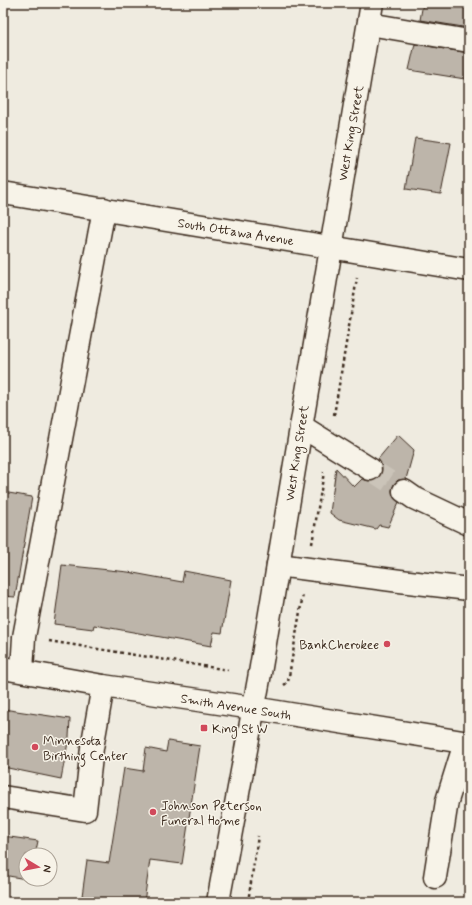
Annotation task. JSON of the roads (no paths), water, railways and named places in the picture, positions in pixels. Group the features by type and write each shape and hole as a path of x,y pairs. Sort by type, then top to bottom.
{"street":[{"name":"West King Street","path":"218,902 278,566 372,3"},
{"path":"369,24 469,40"},
{"name":"South Ottawa Avenue","path":"3,193 469,270"},
{"path":"12,670 24,637 104,209"},
{"path":"301,426 370,469"},
{"path":"404,491 414,498 469,524"},
{"path":"278,566 469,589"},
{"name":"Smith Avenue South","path":"12,670 103,686 253,708 467,743"},
{"path":"3,797 85,810 92,748 103,686"},
{"path":"435,877 447,801 467,743"}],"tunnel":[{"path":"370,469 404,491"}],"place":[{"name":"BankCherokee","path":"387,644"},
{"name":"King St W","path":"204,728"},
{"name":"Minnesota Birthing Center","path":"35,747"},
{"name":"Johnson Peterson Funeral Home","path":"153,812"}]}
